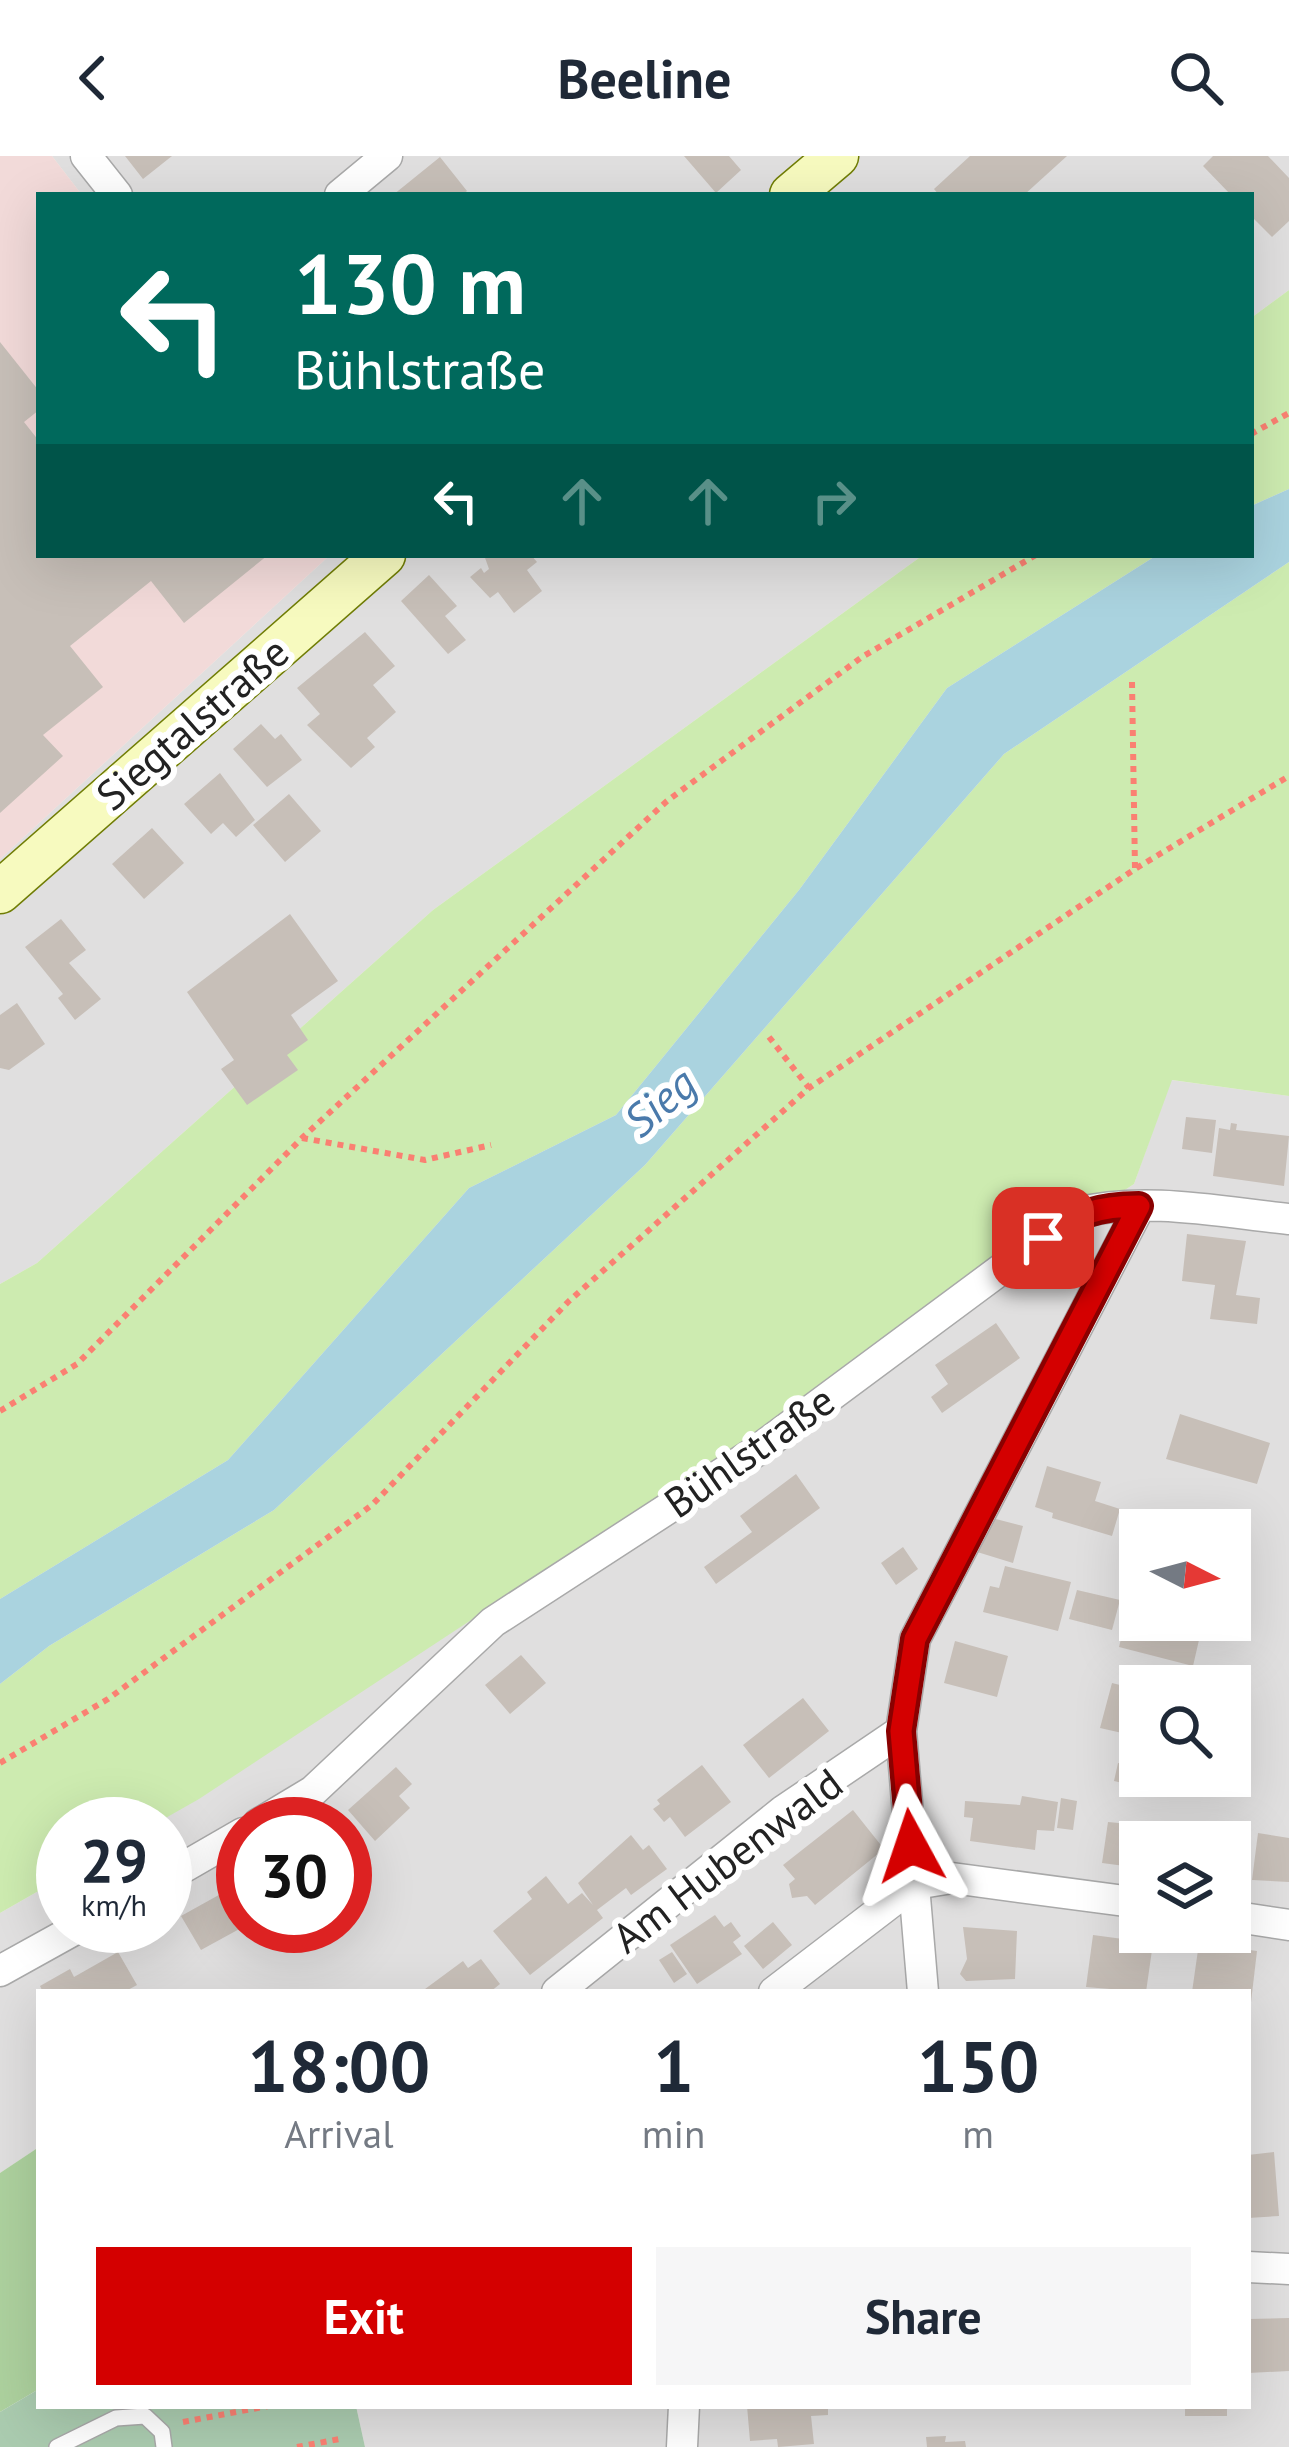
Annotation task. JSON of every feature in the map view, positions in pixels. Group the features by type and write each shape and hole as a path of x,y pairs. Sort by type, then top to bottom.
{"main road":[{"path":"795,192 837,156"},
{"name":"Siegtalstraße","path":"0,892 381,558"}],"street":[{"path":"86,156 115,192"},
{"path":"344,192 387,156"},
{"name":"Bühlstraße","path":"303,1797 493,1622 755,1452 1077,1214 1106,1206 1139,1206 1289,1220"},
{"name":"Am Hubenwald","path":"923,1989 901,1731 915,1639 1139,1206"},
{"name":"Am Hubenwald","path":"560,1989 783,1810 901,1731"},
{"path":"778,1989 915,1884 952,1878 1119,1900"},
{"path":"1251,1919 1289,1925"},
{"path":"0,1971 36,1951"},
{"path":"1251,2267 1289,2269"},
{"path":"682,2447 685,2409"}],"lane":[{"path":"57,2447 116,2418 145,2416 163,2439"}],"path":[{"path":"1254,432 1289,413"},
{"path":"0,1411 77,1364 302,1138 667,801 862,657 1031,558"},
{"path":"1132,682 1136,869"},
{"path":"0,1763 108,1699 372,1505 568,1300 809,1088 1136,869 1289,776"},
{"path":"769,1037 809,1088"},
{"path":"302,1138 425,1160 491,1144"},
{"path":"163,2439 170,2425 253,2409"},
{"path":"297,2447 340,2439"}],"shaded area":[{"path":"0,156 52,156 80,192 36,192 36,558 327,558 0,859"},
{"path":"52,156 1289,156 1289,290 1254,316 1254,192 80,192"},
{"path":"327,558 919,558 433,910 37,1263 0,1284 0,859"},
{"path":"1171,1080 1289,1096 1289,2447 365,2447 357,2409 1251,2409 1251,1989 36,1989 36,2149 0,2173 0,1913 36,1892 36,1953 192,1953 192,1800 1134,1184"}],"green space":[{"path":"1289,290 1289,489 1254,505 1254,316"},
{"path":"919,558 1152,558 947,688 799,890 616,1115 469,1188 228,1460 0,1599 0,1284 37,1263 433,910"},
{"path":"1289,562 1289,1096 1172,1080 1134,1184 192,1803 192,1797 36,1797 36,1892 0,1913 0,1684 49,1646 274,1510 645,1165 1004,754"},
{"path":"36,2149 36,2391 0,2412 0,2173"},
{"path":"36,2391 36,2409 357,2409 365,2447 0,2447 0,2412"}],"water":[{"name":"Sieg","path":"1289,489 1289,562 1004,754 645,1165 274,1510 49,1646 0,1684 0,1599 228,1460 469,1188 616,1115 799,890 947,688 1152,558 1254,558 1254,505"}],"building":[{"path":"125,156 172,156 143,179"},
{"path":"684,156 729,156 741,170 715,192"},
{"path":"970,156 1067,156 1027,192 934,189"},
{"path":"1213,156 1268,156 1289,178 1289,221 1272,237 1254,219 1254,192 1228,192 1203,166"},
{"path":"440,157 467,191 466,192 397,192"},
{"path":"0,342 36,387 36,412 24,422 36,437 36,558 264,558 184,623 151,581 70,646 103,687 43,735 63,756 0,813"},
{"path":"485,558 534,558 537,562 527,570 542,591 514,613 498,592 490,598 470,577 481,568 484,573 489,569"},
{"path":"429,575 457,606 445,616 466,640 448,654 401,601"},
{"path":"365,632 395,666 373,685 396,712 367,738 375,747 351,768 307,725 320,714 297,688"},
{"path":"261,724 275,739 281,734 302,760 267,787 233,749"},
{"path":"220,773 255,820 236,837 223,823 211,834 184,804"},
{"path":"289,794 321,831 285,862 253,825"},
{"path":"152,828 184,863 144,899 112,864"},
{"path":"290,914 338,981 291,1015 308,1040 287,1055 298,1070 247,1105 221,1069 234,1060 187,992"},
{"path":"61,919 86,950 69,963 101,999 75,1020 58,998 63,994 25,947"},
{"path":"17,1003 45,1044 9,1070 0,1068 0,1015"},
{"path":"1186,1117 1216,1120 1212,1153 1182,1149"},
{"path":"1231,1123 1237,1124 1236,1130 1289,1136 1284,1186 1213,1176 1219,1128 1230,1130"},
{"path":"1187,1234 1246,1241 1236,1295 1260,1298 1257,1324 1210,1319 1215,1285 1182,1281"},
{"path":"996,1323 1020,1358 942,1413 931,1397 948,1384 935,1365"},
{"path":"1180,1414 1270,1443 1257,1484 1166,1459"},
{"path":"1047,1466 1101,1482 1095,1501 1120,1509 1112,1536 1052,1518 1053,1513 1035,1507"},
{"path":"796,1474 820,1508 716,1584 704,1567 752,1532 740,1516"},
{"path":"992,1518 1023,1526 1013,1563 974,1551"},
{"path":"903,1547 918,1569 896,1585 881,1563"},
{"path":"1005,1566 1071,1582 1058,1631 983,1612 990,1586 999,1588"},
{"path":"1077,1590 1119,1600 1112,1630 1069,1619"},
{"path":"955,1641 1008,1656 997,1697 944,1683"},
{"path":"1120,1641 1199,1641 1193,1665 1119,1647"},
{"path":"521,1655 546,1683 510,1714 485,1685"},
{"path":"1112,1683 1119,1685 1119,1732 1100,1728"},
{"path":"803,1698 829,1731 769,1778 743,1745"},
{"path":"702,1765 731,1802 685,1837 670,1817 664,1822 653,1809 660,1804 657,1800"},
{"path":"396,1767 412,1784 399,1796 410,1808 375,1841 372,1797 363,1797"},
{"path":"1022,1796 1058,1802 1054,1831 1037,1830 1035,1850 970,1841 973,1818 964,1817 965,1801 1020,1805"},
{"path":"1061,1798 1077,1801 1073,1830 1057,1828"},
{"path":"853,1810 884,1849 815,1905 807,1896 792,1898 789,1884 795,1879 783,1865"},
{"path":"1108,1822 1119,1823 1119,1865 1102,1863"},
{"path":"1258,1833 1289,1838 1289,1882 1252,1880"},
{"path":"631,1835 643,1850 649,1845 667,1869 631,1895 626,1888 597,1910 603,1918 530,1975 493,1931 532,1899 527,1892 546,1876 568,1904 582,1893 593,1905 578,1883"},
{"path":"216,1897 216,1942 201,1950 192,1935 192,1910"},
{"path":"715,1915 724,1927 731,1922 741,1936 733,1942 742,1954 697,1984 670,1945"},
{"path":"773,1922 792,1945 763,1969 744,1946"},
{"path":"963,1927 1017,1931 1015,1979 966,1981 960,1974 967,1959"},
{"path":"1093,1935 1119,1938 1119,1953 1152,1953 1146,1989 1086,1987"},
{"path":"1257,1951 1251,2002 1251,1989 1192,1989 1198,1953"},
{"path":"672,1952 687,1974 674,1983 659,1960"},
{"path":"119,1953 137,1985 130,1989 42,1989 70,1969 74,1977"},
{"path":"481,1959 500,1984 494,1989 425,1989 463,1961 468,1968"},
{"path":"1274,2152 1279,2216 1251,2218 1251,2155"},
{"path":"1289,2318 1289,2371 1251,2373 1251,2319"},
{"path":"747,2409 828,2409 828,2415 811,2416 814,2444 778,2447 777,2439 750,2441"},
{"path":"1185,2409 1227,2409 1227,2416 1185,2416"},
{"path":"946,2436 945,2442 965,2441 966,2447 927,2447 926,2437"}],"route":[{"path":"911,1846 901,1731 915,1639 1139,1206 1106,1206 1077,1214 1043,1238"}]}
